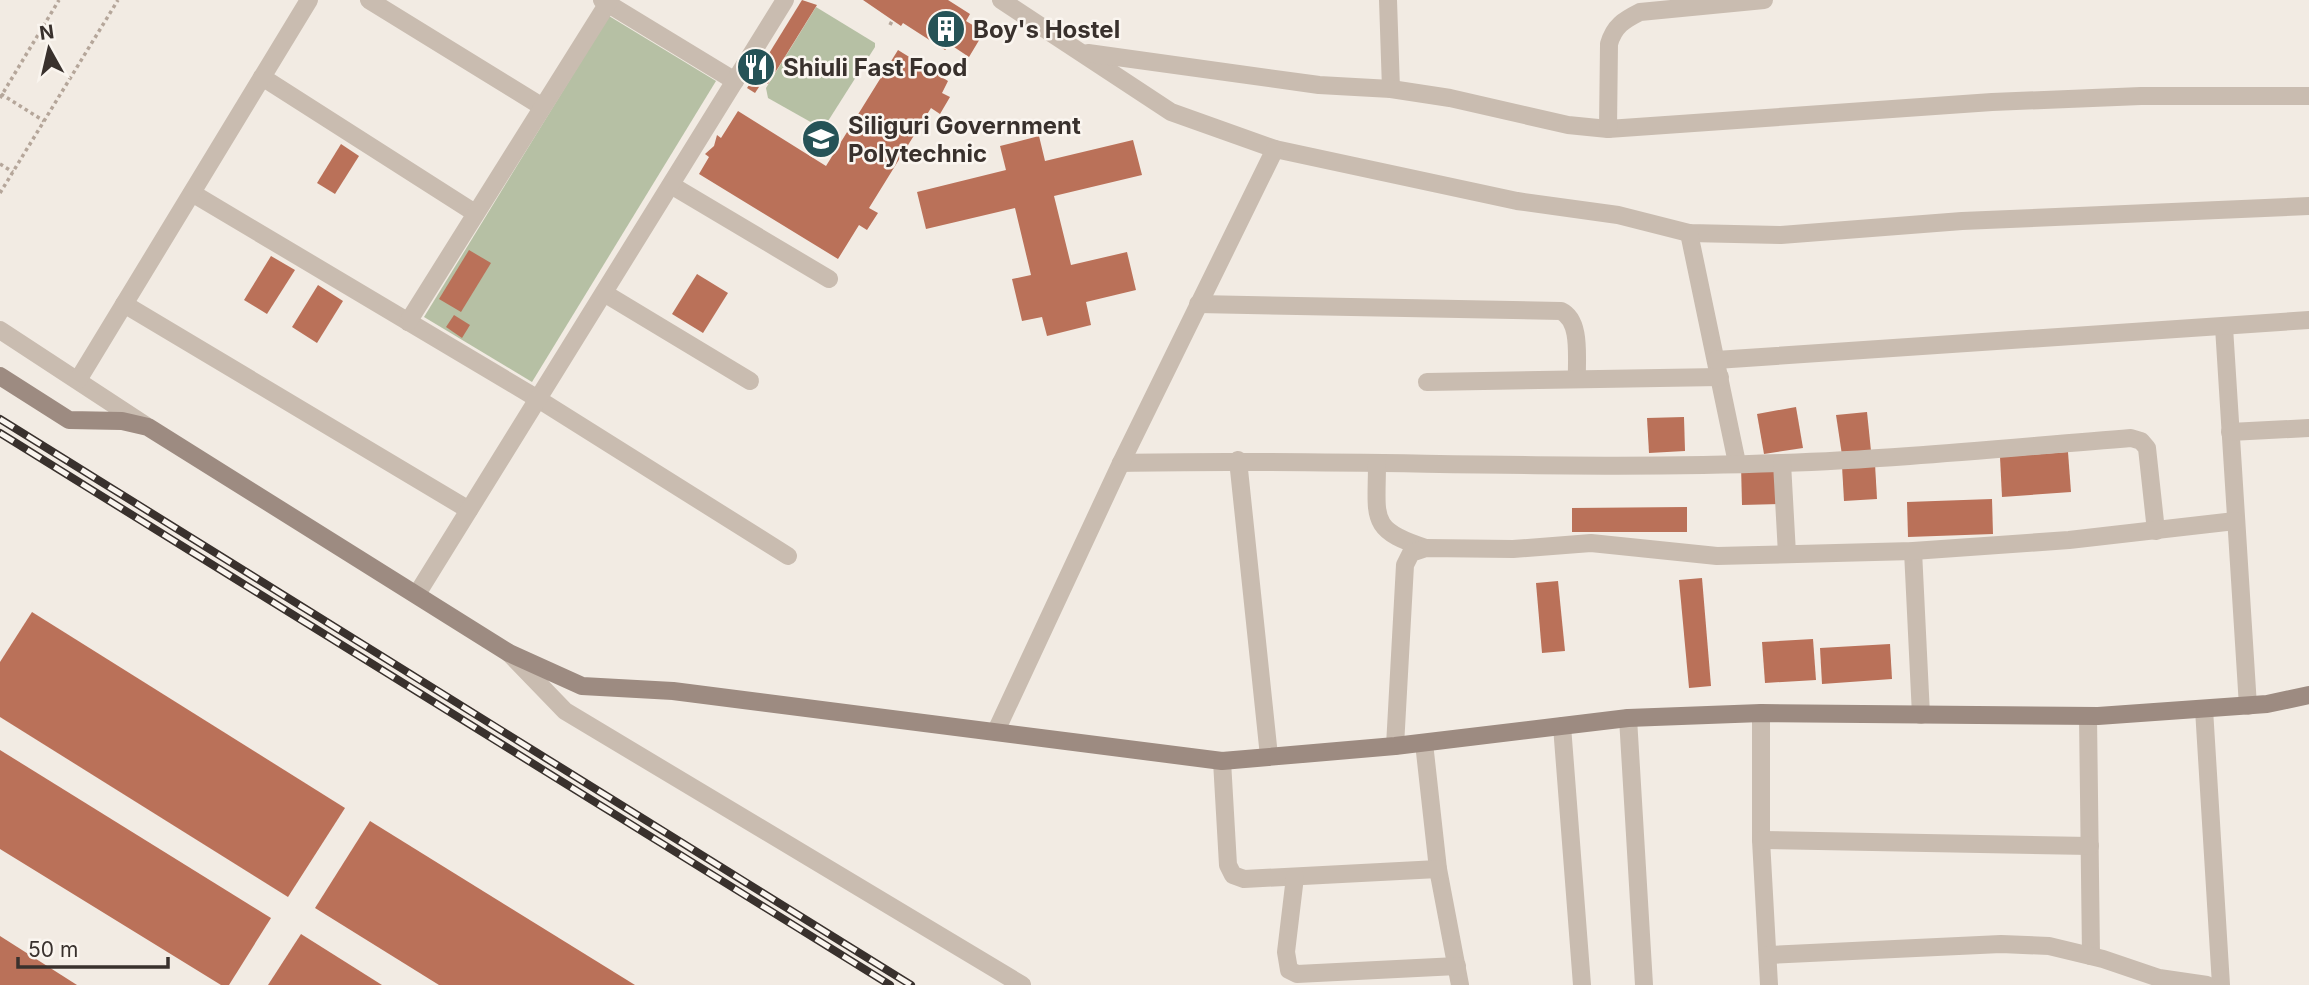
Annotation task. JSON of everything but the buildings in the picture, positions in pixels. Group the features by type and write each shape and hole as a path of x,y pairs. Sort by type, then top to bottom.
{"street":[{"path":"78,380 309,0"},
{"path":"369,0 541,106"},
{"path":"416,593 671,185 736,88 785,0"},
{"path":"1001,0 1171,112 1275,149 1517,201 1618,215 1689,233 1781,235 1962,221 2309,206"},
{"path":"1388,0 1391,89"},
{"path":"1608,129 1609,44 1613,32 1624,20 1640,12 1764,0"},
{"path":"408,322 605,2 736,88"},
{"path":"1082,52 1319,85 1391,89 1450,98 1568,125 1608,129 1992,102 2141,96 2309,96"},
{"path":"262,77 475,214"},
{"path":"996,730 1121,463 1275,149"},
{"path":"671,185 829,279"},
{"path":"192,193 538,399 788,556"},
{"path":"1689,233 1737,463"},
{"path":"604,292 750,381"},
{"path":"124,304 469,510"},
{"path":"1198,304 1561,311 1569,315 1574,325 1577,379"},
{"path":"1427,382 1577,379 2309,320"},
{"path":"2224,327 2248,706"},
{"path":"0,330 148,427 509,653 582,685 673,691 996,730 1222,761 1424,743 1628,718 1762,713 2088,716 2309,700"},
{"path":"0,376 69,420 122,421 148,427"},
{"path":"2230,432 2309,428"},
{"path":"1121,463 1238,460 1541,467 1782,463 2131,438 2141,441 2147,448 2156,531"},
{"path":"1238,460 1269,756"},
{"path":"1377,463 1380,522 1385,531 1397,539 1426,548 1513,549 1591,543 1706,555 1913,551 2235,522"},
{"path":"1782,463 1787,554"},
{"path":"1395,746 1405,565 1411,553 1426,548"},
{"path":"1913,551 1921,715"},
{"path":"509,653 565,711 1022,985"},
{"path":"2204,709 2221,985"},
{"path":"1762,713 1761,840 1769,985"},
{"path":"2088,716 2091,956"},
{"path":"1628,718 1644,985"},
{"path":"1562,726 1582,985"},
{"path":"1424,743 1438,869 1460,985"},
{"path":"1222,761 1228,865 1233,875 1244,879 1438,869"},
{"path":"1761,840 2090,846"},
{"path":"1295,877 1286,963 1289,970 1297,974 1333,979 1457,966"},
{"path":"1768,955 2001,944 2049,946 2091,956 2159,978 2207,985"}],"path":[{"path":"44,121 1,95 59,0"},
{"path":"0,193 118,0"},
{"path":"0,164 13,172"}],"green space":[{"path":"816,7 875,43 823,129 768,98 766,88"},
{"path":"609,16 716,81 532,382 424,317"}],"railway":[{"path":"0,419 911,985"},
{"path":"0,433 890,985"}],"place":[{"name":"Boy's Hostel","path":"946,29"},
{"name":"Shiuli Fast Food","path":"756,67"},
{"name":"Siliguri Government Polytechnic","path":"821,139"}]}
